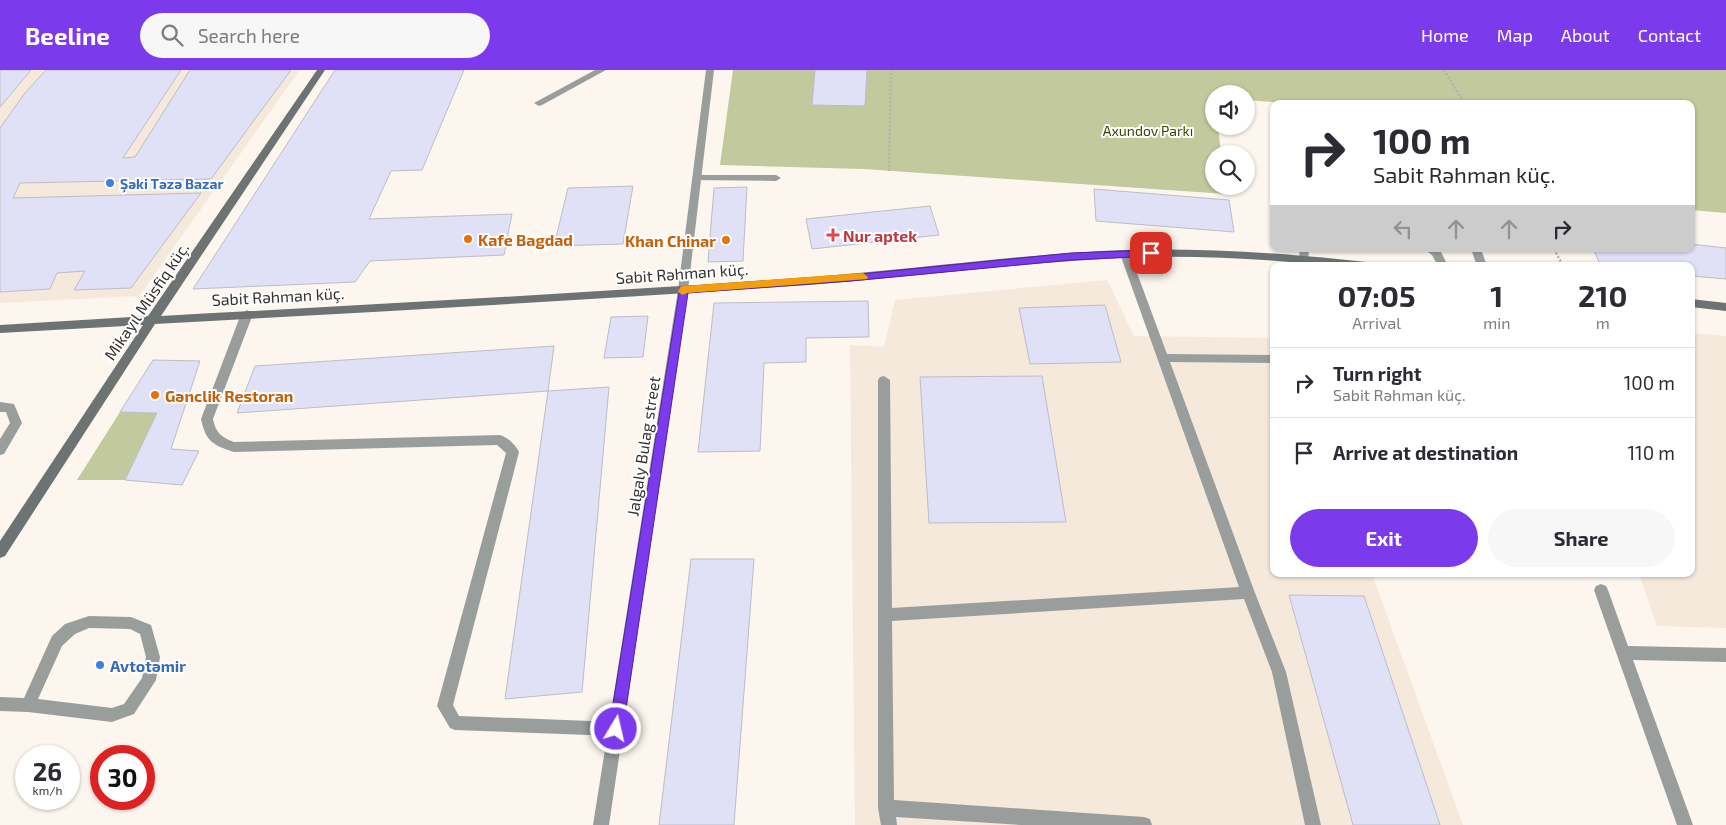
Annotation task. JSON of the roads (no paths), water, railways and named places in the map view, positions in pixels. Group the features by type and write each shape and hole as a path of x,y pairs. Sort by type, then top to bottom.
{"main road":[{"name":"Mikayıl Müsfiq küç.","path":"0,552 152,320 321,70"},
{"name":"Sabit Rəhman küç.","path":"0,329 683,290 851,278 1071,257 1125,254 1304,254 1345,262"},
{"path":"1695,303 1726,307"}],"street":[{"path":"539,103 602,70"},
{"name":"Jalgaly Bulag street","path":"601,825 683,290 710,70"},
{"path":"697,178 776,178"},
{"path":"1125,254 1248,593 1279,672 1313,825"},
{"path":"247,314 207,419 210,433 218,442 234,447 500,440 513,452 445,706 455,723 616,729"},
{"path":"1164,358 1270,359"},
{"path":"884,380 886,808 889,825"},
{"path":"0,407 10,407 16,423 0,450"},
{"path":"1602,590 1685,825"},
{"path":"885,615 1248,593"},
{"path":"0,704 28,705 112,715 129,710 149,680 153,658 146,630 131,623 89,622 70,628 57,641 28,705"},
{"path":"1624,653 1726,656"},
{"path":"886,808 1144,825"}],"place":[{"name":"Şəki Təzə Bazar","path":"110,183"},
{"name":"Nur aptek","path":"833,235"},
{"name":"Kafe Bagdad","path":"468,239"},
{"name":"Khan Chinar","path":"726,240"},
{"name":"Gənclik Restoran","path":"155,395"},
{"name":"Avtotəmir","path":"100,665"}],"park label":[{"name":"Axundov Parkı","path":"1148,130"}]}
